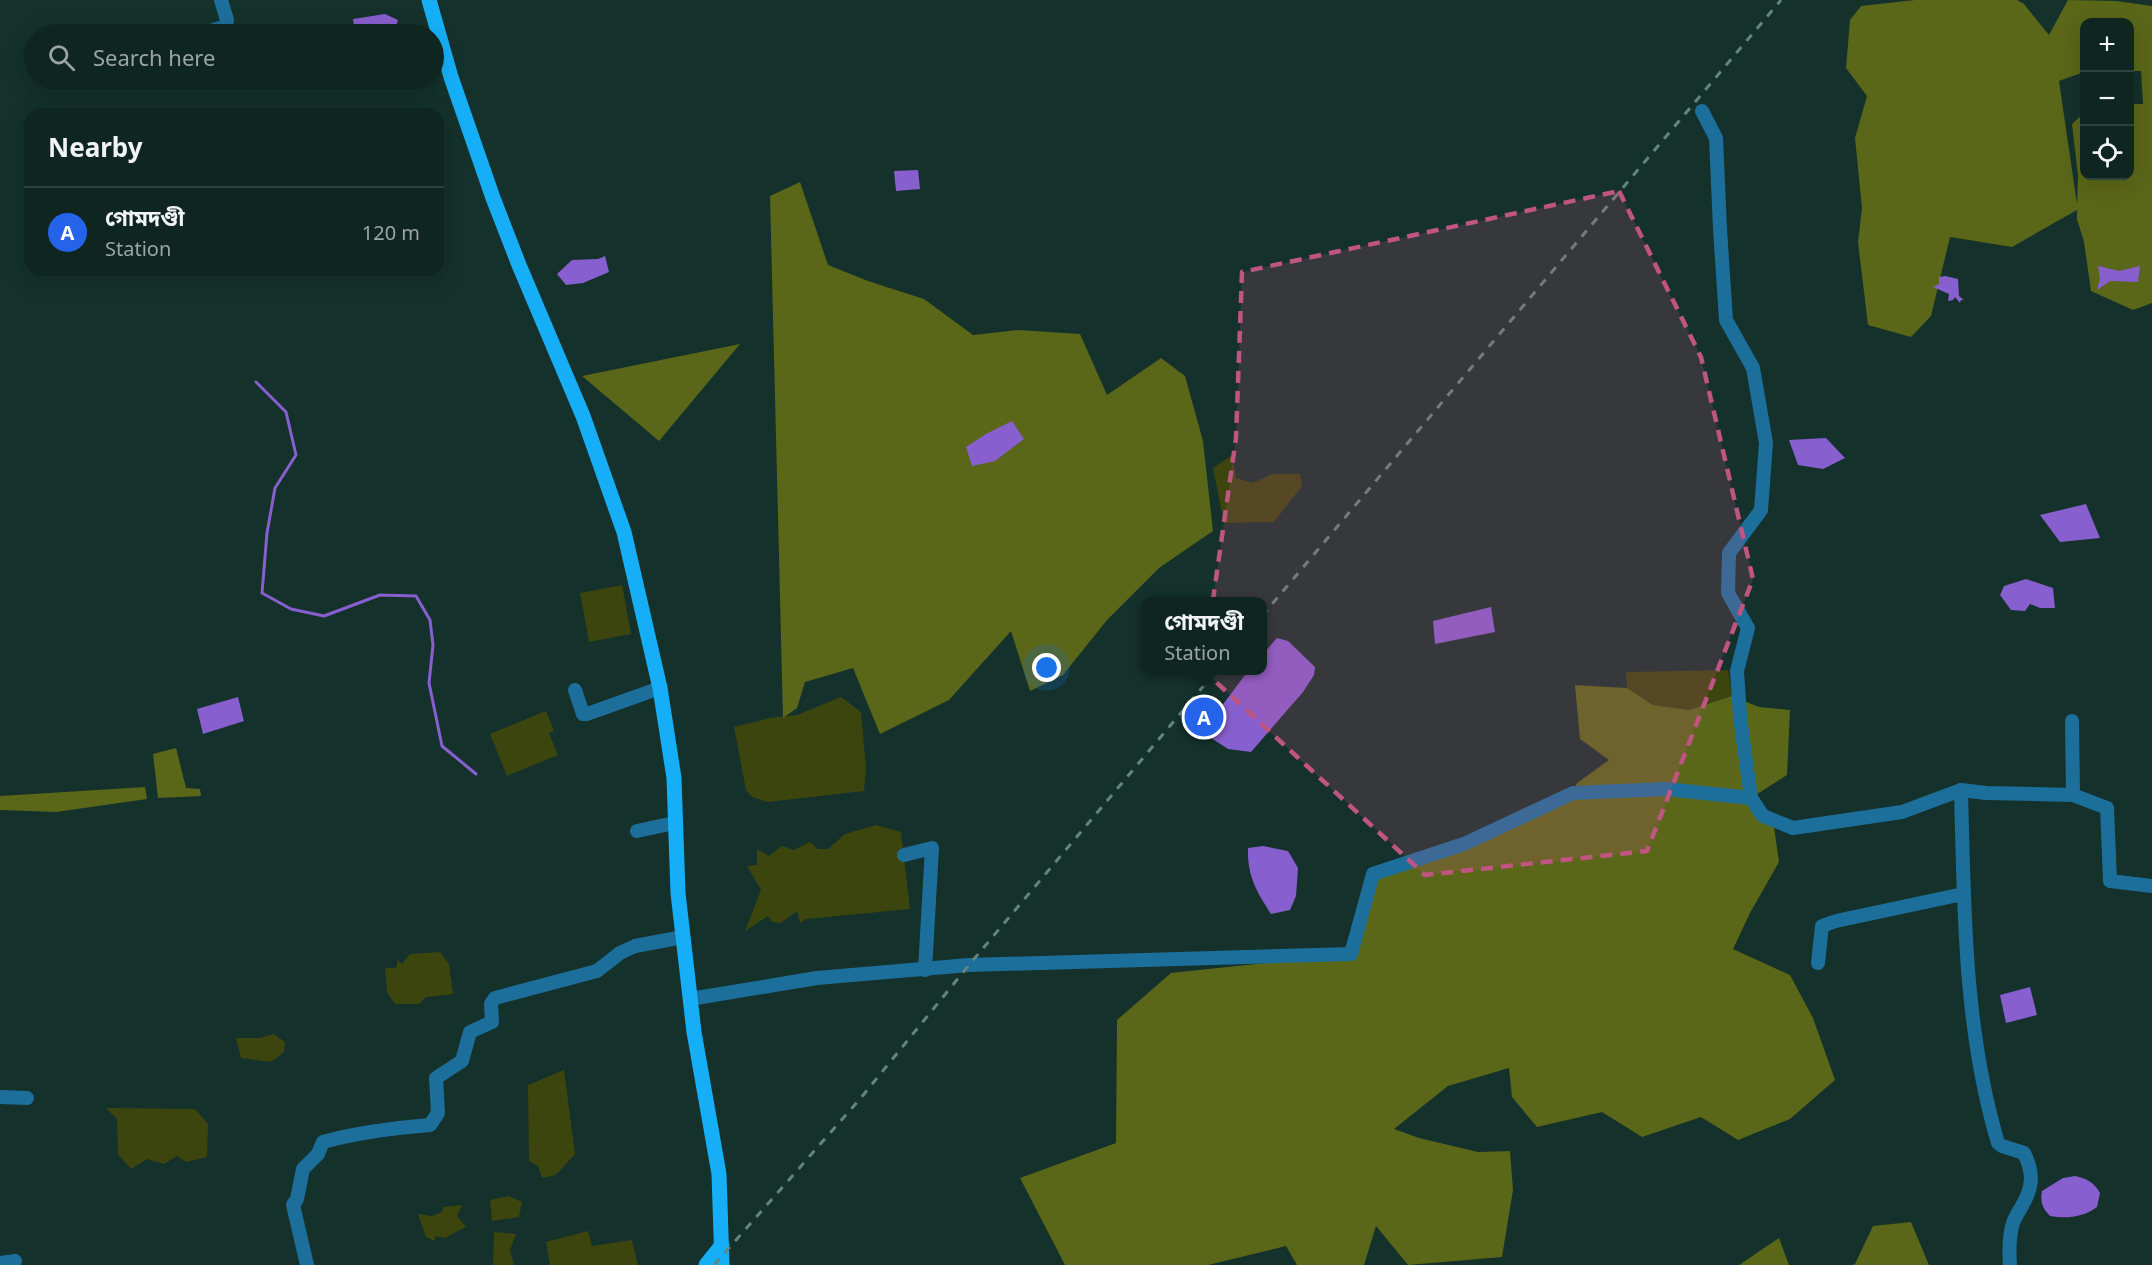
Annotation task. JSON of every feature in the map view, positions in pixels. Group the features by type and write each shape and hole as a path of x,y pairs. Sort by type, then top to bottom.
{"main road":[{"path":"429,0 436,24"},
{"path":"444,52 493,198 583,416 624,532 660,688 674,778 678,893 694,1032 719,1174 722,1265"},
{"path":"705,1265 722,1245"}],"street":[{"path":"221,0 226,24"},
{"path":"1702,111 1716,138 1726,320 1753,368 1766,443 1761,510 1729,553 1728,594 1748,628 1737,670 1740,717 1751,798 1763,816 1793,828 1902,812 1961,790 1986,793 2073,795 2107,808 2110,881 2152,886"},
{"path":"575,690 583,714 587,714 660,688"},
{"path":"2072,721 2073,795"},
{"path":"690,999 817,978 969,965 1351,954 1373,874 1464,844 1573,793 1666,789 1751,798"},
{"path":"1961,790 1964,894 1977,1054 1998,1143 2024,1153 2031,1167 2032,1178 2029,1194 2013,1221 2009,1247 2010,1265"},
{"path":"637,831 674,823"},
{"path":"904,855 932,848 925,970"},
{"path":"1818,963 1822,926 1964,894"},
{"path":"307,1265 293,1205 297,1199 303,1169 318,1154 323,1142 389,1127 430,1125 438,1113 436,1078 463,1059 470,1032 492,1022 491,1004 495,998 597,971 620,953 635,946 683,937"},
{"path":"0,1097 27,1098"},
{"path":"0,1263 15,1261"}],"highlighted area":[{"path":"1619,191 1701,357 1753,579 1647,851 1425,875 1203,670 1236,438 1242,272"}],"green space":[{"path":"1915,0 2017,0 2024,4 2049,35 2068,0 2116,1 2152,6 2152,303 2133,310 2091,291 2077,210 2012,247 1950,237 1931,316 1911,337 1868,325 1858,242 1862,208 1855,138 1867,96 1846,68 1850,20 1861,6"},
{"path":"800,182 828,265 924,299 973,335 1018,330 1080,334 1107,395 1161,358 1185,376 1203,441 1213,531 1159,568 1107,620 1063,675 1030,691 1011,631 949,700 880,734 853,668 805,682 797,708 783,718 770,196"},
{"path":"740,344 659,441 582,376"},
{"path":"1232,455 1236,478 1253,483 1272,474 1300,474 1302,486 1274,522 1224,523 1213,468"},
{"path":"622,585 631,634 589,642 580,593"},
{"path":"1728,670 1732,696 1689,710 1653,705 1627,688 1626,672"},
{"path":"1575,685 1627,688 1653,705 1689,710 1732,696 1759,707 1790,710 1787,775 1751,798 1773,820 1779,862 1733,949 1790,975 1813,1018 1835,1080 1790,1119 1738,1140 1701,1117 1642,1137 1602,1112 1537,1127 1512,1097 1509,1068 1448,1086 1394,1129 1419,1138 1478,1152 1510,1151 1513,1190 1502,1257 1408,1265 1376,1226 1364,1265 1297,1265 1286,1246 1208,1265 1065,1265 1020,1178 1116,1143 1117,1020 1171,973 1351,954 1373,874 1573,793 1577,783 1609,760 1580,739"},
{"path":"841,697 861,712 866,768 864,791 768,802 752,797 746,790 734,727 770,718 797,715"},
{"path":"546,711 554,731 549,733 558,755 507,776 490,734"},
{"path":"176,748 186,788 200,789 201,796 158,798 153,754"},
{"path":"145,787 147,799 56,812 0,810 0,796"},
{"path":"876,825 901,832 910,909 806,919 800,923 797,911 781,923 772,922 768,916 745,931 761,890 747,866 757,865 757,849 769,856 782,846 794,850 810,842 818,849 828,849 845,834"},
{"path":"440,952 449,964 453,994 426,997 419,1004 395,1004 387,992 385,968 396,968 398,960 402,964 410,954"},
{"path":"274,1034 285,1042 284,1052 271,1062 241,1058 236,1038 260,1038"},
{"path":"564,1070 575,1154 556,1175 542,1178 538,1166 529,1161 528,1085"},
{"path":"106,1108 195,1109 208,1124 207,1157 186,1162 177,1156 164,1164 147,1159 131,1169 118,1154 117,1119"},
{"path":"508,1196 522,1202 519,1217 492,1221 490,1200"},
{"path":"462,1205 457,1216 466,1227 445,1238 435,1236 435,1241 426,1237 418,1214 432,1216 442,1212 443,1207"},
{"path":"1911,1222 1929,1265 1852,1265 1855,1264 1873,1226"},
{"path":"588,1231 592,1246 632,1240 638,1265 550,1265 546,1242"},
{"path":"494,1232 516,1234 510,1250 514,1265 493,1265"},
{"path":"1779,1238 1789,1265 1740,1265 1742,1263"}],"shaded area":[{"path":"385,14 398,20 397,24 354,24 353,19"},
{"path":"918,170 920,189 896,191 894,171"},
{"path":"605,256 609,272 583,283 566,285 557,274 572,260 598,259"},
{"path":"2098,266 2119,271 2140,266 2138,282 2110,281 2097,290 2100,279"},
{"path":"1939,277 1958,279 1959,296 1964,300 1960,303 1955,297 1948,301 1949,294 1933,287 1939,284"},
{"path":"1012,421 1024,439 995,461 972,466 966,447"},
{"path":"1826,438 1845,458 1823,469 1798,465 1789,440"},
{"path":"2086,504 2100,538 2060,542 2040,515"},
{"path":"2026,579 2053,588 2055,608 2040,608 2030,604 2025,611 2011,610 2000,595 2004,586"},
{"path":"1491,607 1495,632 1435,644 1433,621"},
{"path":"1277,638 1288,641 1315,667 1314,675 1303,692 1251,752 1228,749 1208,736 1218,711 1245,675 1267,675 1267,649"},
{"path":"238,697 244,721 203,734 197,709"},
{"path":"1263,846 1288,851 1298,868 1296,896 1290,910 1271,914 1254,882 1249,866 1248,848"},
{"path":"2030,987 2037,1015 2006,1023 2000,995"},
{"path":"2075,1176 2089,1181 2100,1193 2097,1207 2075,1216 2050,1216 2042,1204 2042,1191 2063,1178"}],"waterway":[{"path":"256,382 286,412 296,455 275,488 267,533 262,593 291,609 324,616 380,595 416,596 430,620 433,645 429,683 442,746 476,774"}],"railway":[{"path":"1267,610 1781,0"},
{"path":"714,1265 860,1099 969,965 1213,675"}],"place":[{"name":"গোমদণ্ডী","path":"1204,717"}]}
